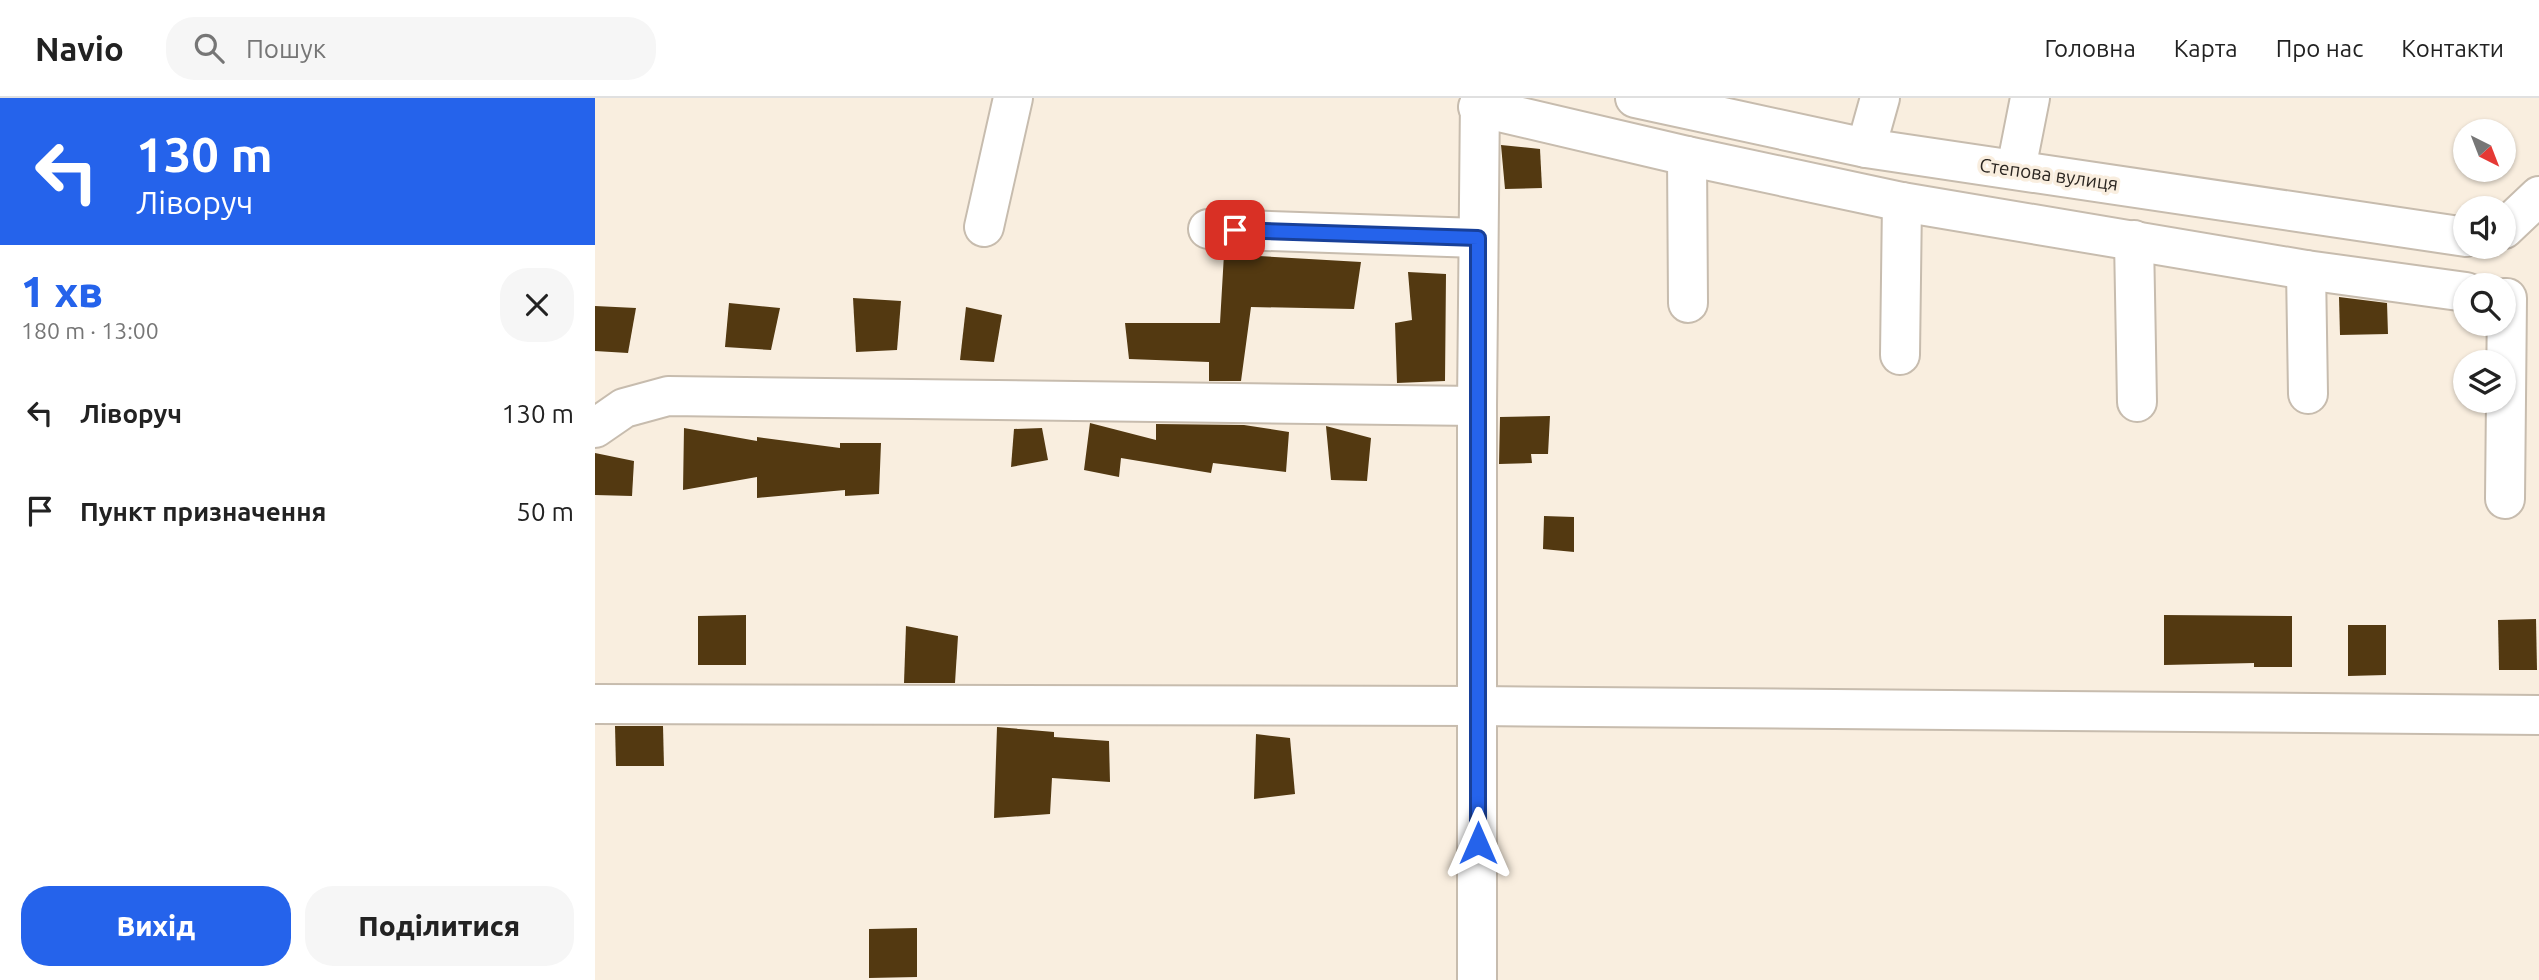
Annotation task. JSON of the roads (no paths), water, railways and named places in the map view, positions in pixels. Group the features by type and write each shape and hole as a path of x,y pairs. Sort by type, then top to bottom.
{"street":[{"path":"984,228 1013,98"},
{"name":"Степова вулиця","path":"1635,98 1866,148 2453,235"},
{"path":"1866,148 1880,98"},
{"path":"2016,169 2030,98"},
{"path":"1477,980 1476,406 1479,103 1687,156 1902,202 2306,270 2453,290"},
{"path":"1687,156 1688,303"},
{"path":"2516,218 2539,196"},
{"path":"1900,355 1902,202"},
{"path":"1208,229 1478,238"},
{"path":"2516,239 2539,239"},
{"path":"2134,240 2137,402"},
{"path":"2306,270 2308,394"},
{"path":"2505,336 2505,499"},
{"path":"595,428 624,408 668,396 1476,406"},
{"path":"595,704 1478,706 2539,715"}]}
